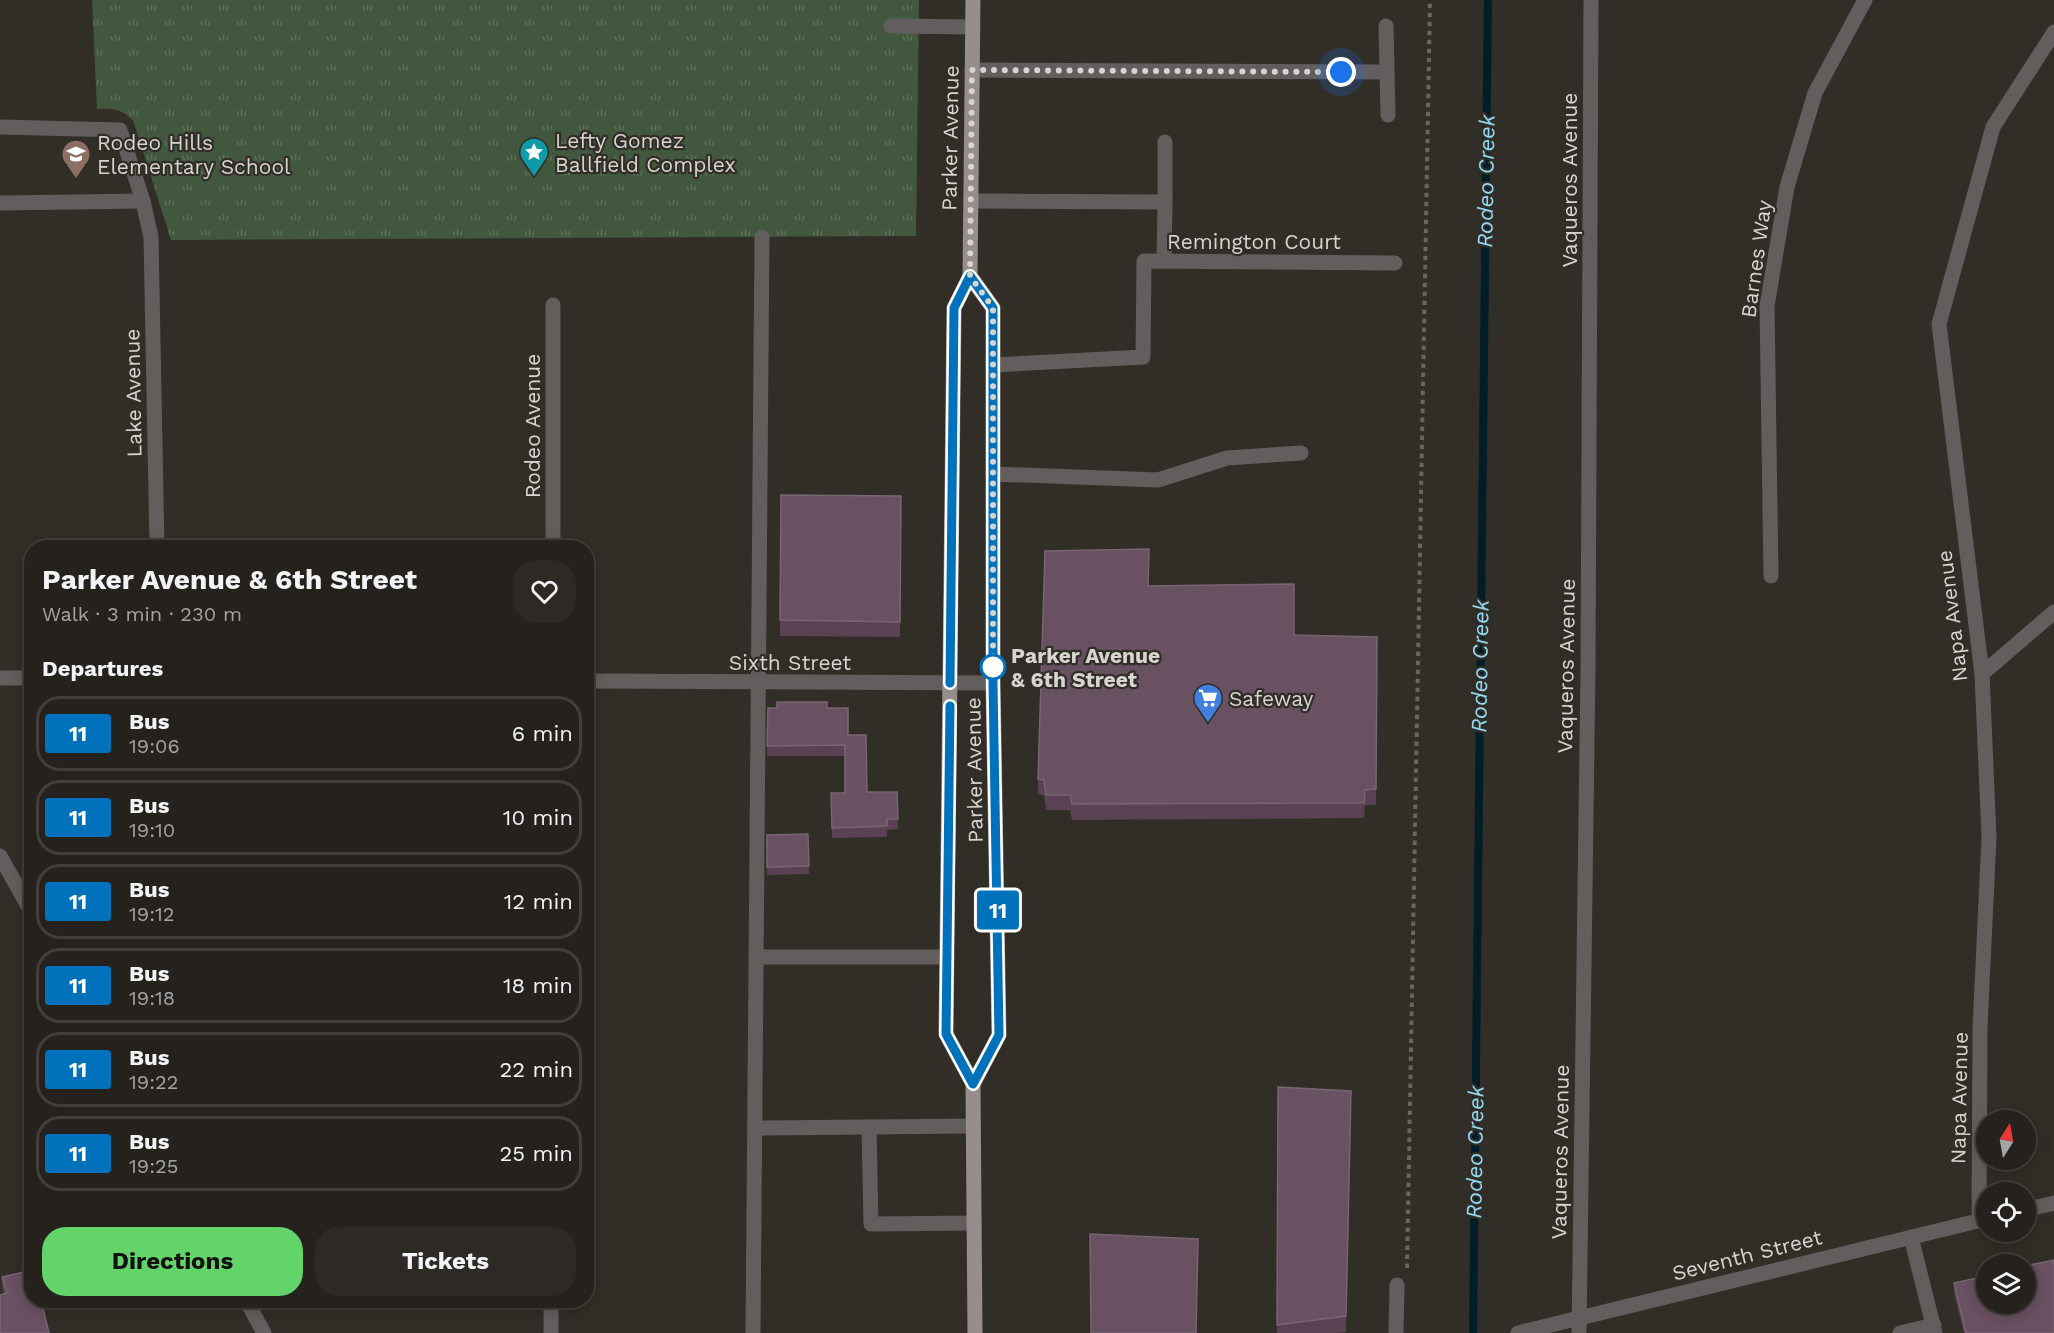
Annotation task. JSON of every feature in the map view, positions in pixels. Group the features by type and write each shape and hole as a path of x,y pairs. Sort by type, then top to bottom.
{"main road":[{"name":"Parker Avenue","path":"973,0 970,276 954,308 946,1034 973,1084"},
{"name":"Parker Avenue","path":"970,276 993,308 993,683 999,1035 973,1084 975,1333"}],"street":[{"name":"Vaqueros Avenue","path":"1579,1326 1588,669 1592,0"},
{"name":"Barnes Way","path":"1771,576 1767,306 1786,187 1815,93 1865,0"},
{"path":"891,26 973,27"},
{"path":"1386,26 1388,115"},
{"name":"Napa Avenue","path":"1982,1182 1980,1028 1989,837 1982,674 1939,324 1993,127 2054,32"},
{"path":"972,70 1387,72"},
{"name":"Lake Avenue","path":"0,127 120,130 152,237 157,540"},
{"path":"1164,261 1165,142"},
{"path":"0,203 143,201"},
{"path":"971,201 1165,202"},
{"path":"753,1333 762,237"},
{"name":"Remington Court","path":"993,364 1143,357 1144,261 1395,263"},
{"name":"Rodeo Avenue","path":"553,305 553,540"},
{"path":"993,474 1158,480 1227,458 1301,453"},
{"path":"1982,674 2054,612"},
{"path":"0,678 24,678"},
{"name":"Sixth Street","path":"594,681 993,683"},
{"path":"0,856 24,899"},
{"path":"756,957 947,957"},
{"path":"754,1128 973,1126"},
{"path":"869,1127 871,1224 974,1223"},
{"path":"2036,1207 2054,1203"},
{"name":"Seventh Street","path":"1518,1333 1579,1326 1976,1221"},
{"path":"1900,1333 1935,1329 1911,1237"},
{"path":"1396,1333 1402,1279"},
{"path":"250,1308 264,1333"},
{"path":"551,1308 551,1333"}],"path":[{"path":"1402,1279 1430,0"}],"green space":[{"name":"Lefty Gomez Ballfield Complex","path":"92,0 919,0 916,236 171,240 133,120 116,110 97,109"}],"building":[{"path":"781,495 901,496 900,622 780,620"},
{"name":"Safeway","path":"1149,549 1148,586 1294,584 1294,635 1377,637 1376,789 1365,790 1364,803 1072,804 1070,795 1046,795 1044,780 1038,779 1045,551"},
{"path":"777,702 827,702 827,708 848,708 848,735 866,735 867,792 897,792 898,819 887,819 887,826 832,828 831,793 845,793 845,745 767,746 768,708 777,708"},
{"path":"808,834 809,866 767,867 767,835"},
{"path":"1278,1087 1351,1091 1346,1316 1277,1325"},
{"path":"1090,1234 1198,1239 1196,1333 1091,1333"},
{"path":"2054,1260 2054,1333 1966,1333 1954,1283 1976,1278 1976,1314 2036,1314 2036,1264"},
{"path":"24,1272 24,1308 43,1308 49,1333 0,1333 0,1295 7,1293 2,1277"}],"waterway":[{"name":"Rodeo Creek","path":"1473,1333 1488,0"}],"bus line":[{"name":"11","path":"950,683 954,308 970,276 993,308 993,683 999,1035 973,1084 946,1034 950,706"}],"place":[{"name":"Lefty Gomez Ballfield Complex","path":"534,178"},
{"name":"Rodeo Hills Elementary School","path":"76,180"},
{"name":"Parker Avenue & 6th Street","path":"993,667"},
{"name":"Safeway","path":"1208,724"}],"route":[{"path":"993,667 993,308 970,276 972,70 1341,72"}]}
